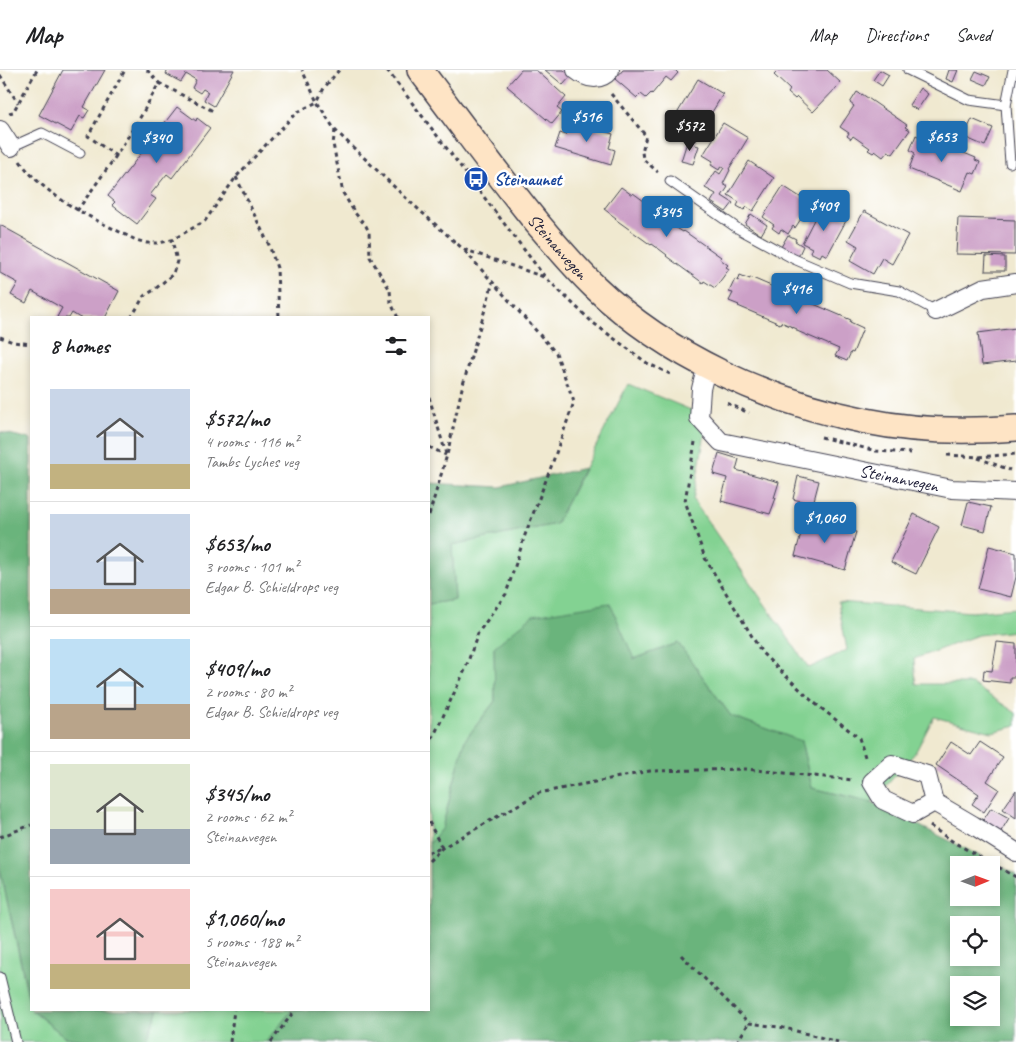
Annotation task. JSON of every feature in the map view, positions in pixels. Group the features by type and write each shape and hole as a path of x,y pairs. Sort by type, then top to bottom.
{"main road":[{"name":"Steinanvegen","path":"420,70 510,189 572,264 622,312 677,349 746,384 790,401 866,422 937,429 1016,428"}],"street":[{"path":"576,70 583,76 593,79 607,74 610,70"},
{"path":"2,122 11,147"},
{"path":"936,311 983,288 1016,283"},
{"path":"699,418 707,365"},
{"name":"Steinanvegen","path":"699,418 721,442 952,489 1016,492"},
{"path":"934,802 913,814 882,800 872,782 892,764 928,775 934,802 1016,852"}],"lane":[{"path":"908,70 970,100 1006,105"},
{"path":"1010,163 1006,105 1013,70"},
{"path":"11,147 42,132 80,153"},
{"path":"670,181 737,228 794,259 850,283 899,292 936,311"},
{"path":"0,977 16,1042"}],"path":[{"path":"2,122 13,112 37,70"},
{"path":"116,156 88,136 125,70"},
{"path":"148,70 159,83 213,111"},
{"path":"302,70 317,102 335,130 408,200 463,249 556,354 574,402 524,535 506,594 478,633 465,670 430,744"},
{"path":"11,147 22,164 41,183 77,211 142,242 159,243 172,240 205,221 236,177 296,113 317,102 324,88 339,70"},
{"path":"0,75 18,103"},
{"path":"77,211 116,156 159,83"},
{"path":"613,96 646,136 642,152 643,159 670,181"},
{"path":"335,130 334,144 343,193 355,213 366,226 370,257 390,290 391,303 397,316"},
{"path":"236,177 269,245 277,268 279,316"},
{"path":"132,316 144,296 173,274 177,261 172,240"},
{"path":"463,249 545,277"},
{"path":"430,512 447,455 462,388 493,282"},
{"path":"0,337 13,342 30,344"},
{"path":"430,400 447,455"},
{"path":"430,852 442,848 539,793 650,771 746,769 872,782 859,738 812,701 762,653 706,558 685,501 699,418"},
{"path":"430,448 447,455"},
{"path":"978,457 1016,472"},
{"path":"913,814 955,843 1016,877"},
{"path":"430,824 442,848"},
{"path":"0,838 30,825"},
{"path":"430,860 442,848"},
{"path":"681,955 749,1024 785,1028 838,1042"},
{"path":"230,1042 234,1011"},
{"path":"271,1042 294,1011"},
{"path":"736,1042 749,1024"}],"green space":[{"path":"628,384 708,417 693,500 809,668 847,650 838,602 972,612 1016,608 1016,631 978,635 914,659 916,684 972,684 1016,713 1016,726 992,732 934,717 915,753 872,802 812,788 801,741 731,716 678,643 634,659 494,647 495,701 465,740 442,828 430,843 430,604 455,600 452,545 556,524"},
{"path":"0,432 30,439 30,1002 0,869"},
{"path":"584,468 556,524 452,545 455,600 430,604 430,483 500,487"},
{"path":"610,603 634,659 678,643 731,716 801,741 812,788 872,802 980,856 950,856 950,906 1000,906 1000,866 1016,874 1016,1042 266,1042 291,1011 430,1011 430,843 442,828 465,740 495,701 494,647 533,615"},
{"path":"0,869 30,1011 65,1037 97,1042 0,1042"},
{"path":"33,1011 159,1011 144,1042 97,1042 65,1037"},
{"path":"159,1011 291,1011 266,1042 144,1042"}],"building":[{"path":"63,70 105,70 84,107 89,110 84,118 80,116 71,132 39,115"},
{"path":"168,70 234,70 214,106 204,100 208,92 203,89 200,93 192,88 196,80 186,74 181,82 166,74"},
{"path":"521,70 536,70 566,97 557,108 562,112 552,124 507,86"},
{"path":"545,70 564,70 571,76 563,85"},
{"path":"623,70 675,70 678,73 671,81 666,77 652,94 646,98 641,94 637,98 615,79"},
{"path":"779,70 827,70 841,83 813,112 797,97 795,99 788,93 790,90 774,75"},
{"path":"880,70 889,75 882,86 873,80"},
{"path":"949,70 958,70 953,82 946,79"},
{"path":"976,71 990,77 986,85 972,79"},
{"path":"698,79 723,94 703,127 696,122 694,125 687,121 689,118 678,112"},
{"path":"920,88 928,94 917,110 909,105"},
{"path":"857,92 907,125 905,127 910,130 893,154 888,151 883,157 875,151 873,153 868,150 870,148 853,136 851,139 847,136 849,133 840,127 854,106 850,103"},
{"path":"177,107 196,121 197,118 210,128 172,178 167,174 150,195 156,199 137,224 112,205 115,202 108,196"},
{"path":"586,107 609,114 605,125 582,118"},
{"path":"972,119 993,128 985,146 964,137"},
{"path":"570,121 613,134 609,148 615,150 611,165 555,148 560,133 566,135"},
{"path":"723,123 748,138 729,169 723,184 728,187 722,196 733,203 726,212 711,202 716,194 705,188 716,171 720,174 724,168 721,166 719,170 711,165 713,161 703,155"},
{"path":"916,135 922,138 923,136 976,158 975,160 980,162 975,174 970,172 962,191 909,169 915,153 910,150"},
{"path":"690,139 696,140 695,145 699,146 693,164 681,161 687,142 689,143"},
{"path":"749,161 774,178 753,211 747,207 744,210 737,206 739,202 728,195"},
{"path":"783,186 808,202 803,210 806,211 795,228 793,226 788,234 781,229 779,233 772,228 774,225 763,217"},
{"path":"621,187 632,195 633,193 670,220 668,222 721,257 720,259 728,265 726,267 729,269 715,288 704,281 703,283 604,209"},
{"path":"821,206 847,219 827,256 822,253 820,257 810,252 812,248 802,243"},
{"path":"864,211 908,235 892,264 882,258 873,274 850,261 858,246 848,240"},
{"path":"751,214 767,225 761,235 745,224"},
{"path":"958,218 1015,220 1015,255 956,254"},
{"path":"0,225 119,291 106,316 77,316 72,313 70,316 58,316 62,308 32,291 26,303 11,295 18,283 0,273"},
{"path":"788,235 796,239 795,241 803,246 798,257 781,247"},
{"path":"986,256 1005,257 1005,271 985,271"},
{"path":"740,275 750,279 750,277 792,295 791,297 808,304 809,302 851,320 850,322 863,328 853,353 851,352 847,361 835,356 839,349 781,322 780,324 729,301 733,293 729,292 735,279 738,281"},
{"path":"1016,328 1016,361 982,365 978,333"},
{"path":"719,453 739,459 736,470 779,482 770,514 721,501 727,478 713,474"},
{"path":"798,476 819,481 813,504 793,499"},
{"path":"968,502 991,507 985,531 962,525"},
{"path":"914,514 939,527 916,574 891,562"},
{"path":"805,518 856,532 845,570 795,556"},
{"path":"989,546 1016,553 1016,577 1011,597 978,589"},
{"path":"997,642 1016,644 1016,677 1010,677 1010,683 983,680 984,670 992,671"},
{"path":"951,742 971,755 980,742 1003,757 987,781 999,789 984,812 972,804 979,794 936,765"},
{"path":"1016,790 1016,818 1003,809"},
{"path":"991,808 1009,818 1000,833 982,822"}],"place":[{"name":"Steinaunet","path":"476,179"}]}
